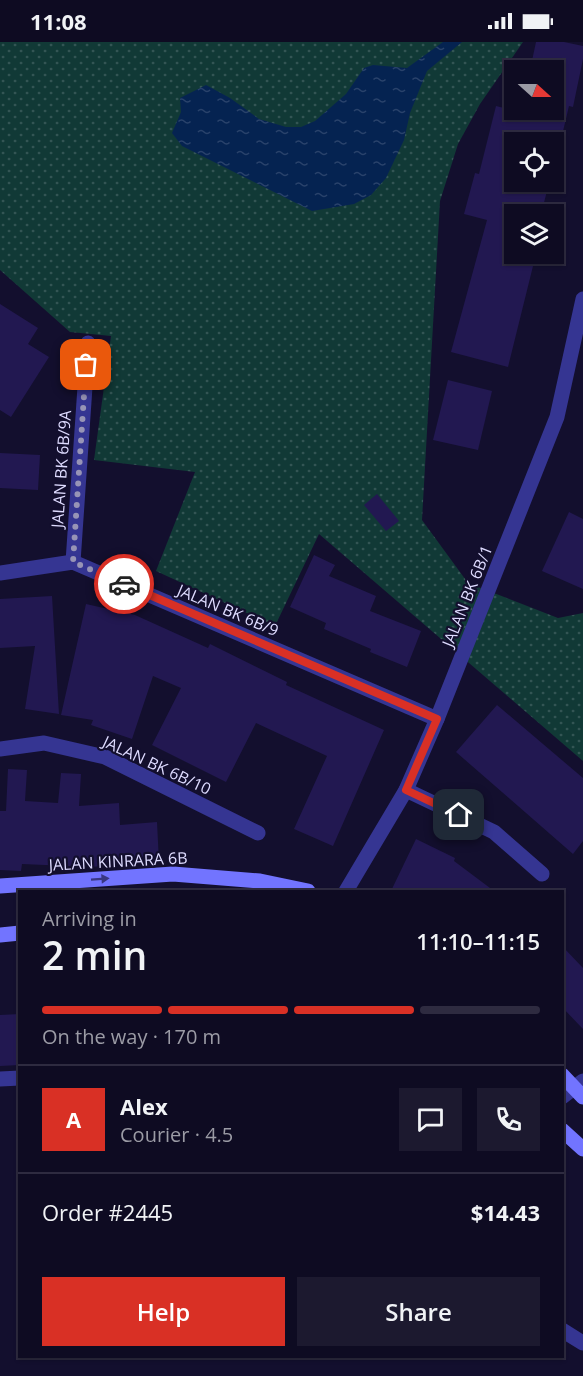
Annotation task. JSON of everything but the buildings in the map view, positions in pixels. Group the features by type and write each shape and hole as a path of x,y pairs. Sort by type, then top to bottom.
{"street":[{"name":"JALAN BK 6B/1","path":"347,890 406,790 437,719 557,417 583,299"},
{"name":"JALAN BK 6B/9A","path":"73,562 88,343"},
{"path":"0,573 73,562"},
{"name":"JALAN BK 6B/9","path":"73,562 437,719"},
{"name":"JALAN BK 6B/10","path":"0,749 44,743 105,757 258,833"},
{"path":"406,790 494,832 542,874"},
{"name":"JALAN KINRARA 6B","path":"0,886 173,874 260,881 303,890"},
{"path":"0,935 18,933"},
{"path":"564,1077 576,1091"},
{"path":"0,1079 18,1078"},
{"path":"564,1132 583,1149"},
{"path":"564,1331 583,1343"}],"green space":[{"path":"0,42 523,42 511,60 504,60 504,69 480,104 458,144 440,201 422,520 468,583 558,618 583,613 583,761 319,534 275,626 156,571 195,472 94,460 111,336 70,332 0,270"}],"water":[{"path":"443,42 462,42 427,71 410,113 404,140 386,178 371,195 354,204 312,211 182,146 172,133 181,112 180,98 206,85 230,98 259,119 286,127 301,127 315,121 346,94 364,68 373,65 407,68"}],"way so far":[{"path":"86,365 73,562 124,584"}],"route":[{"path":"124,584 437,719 406,790 459,815"}]}
